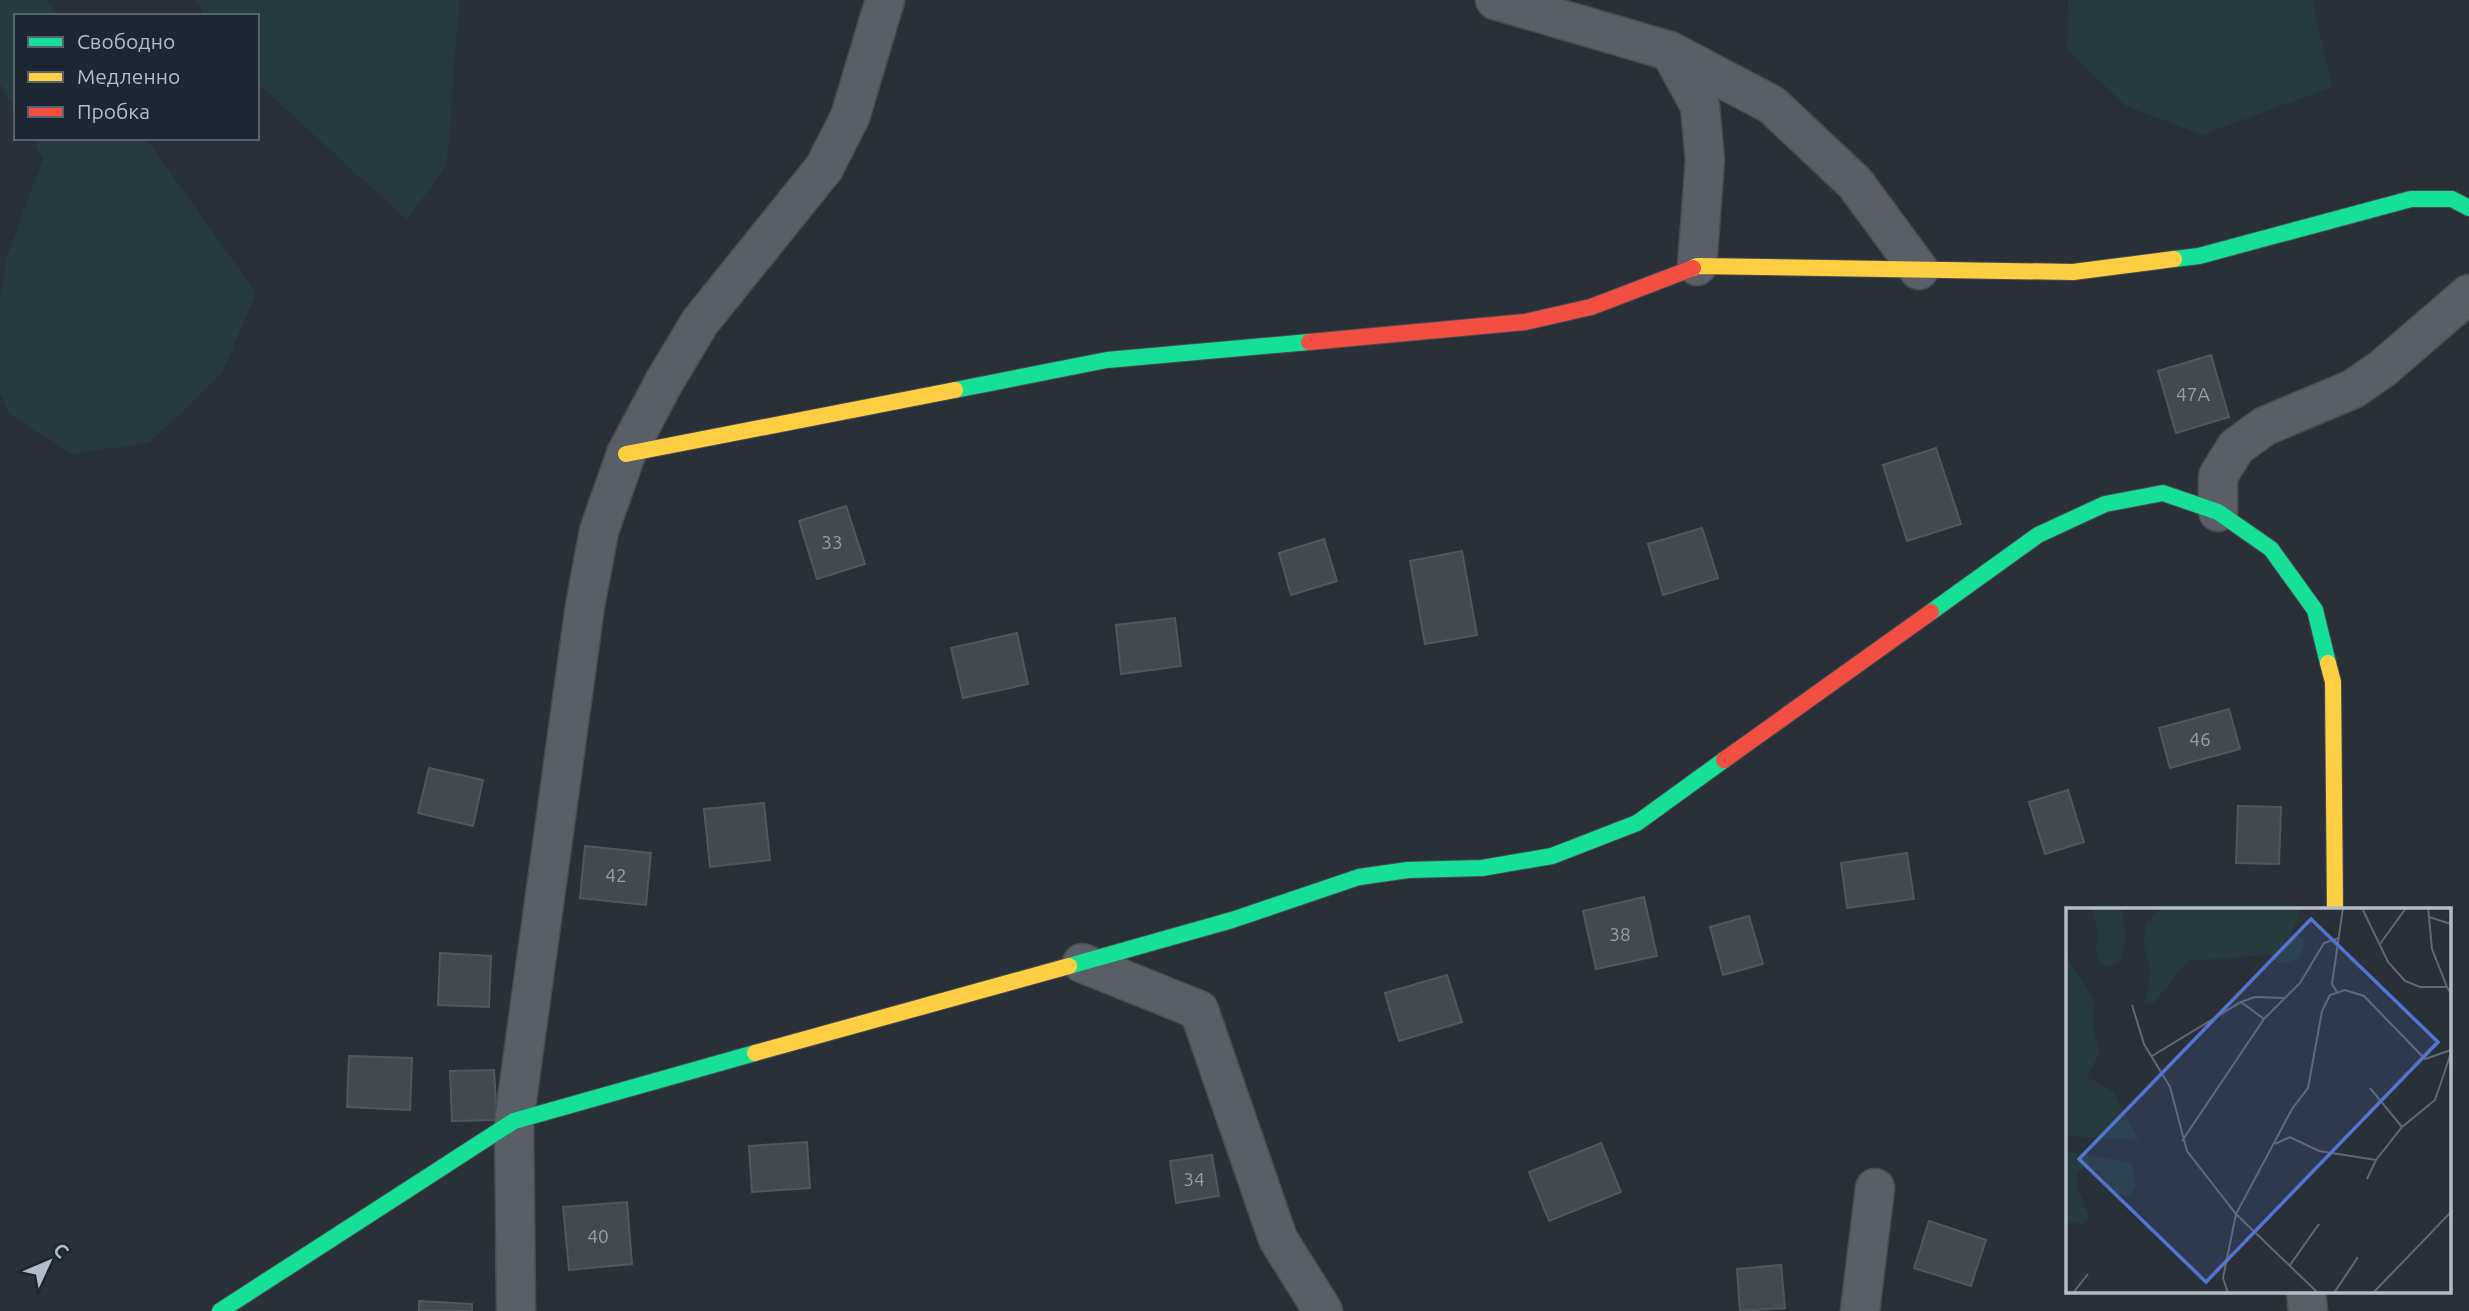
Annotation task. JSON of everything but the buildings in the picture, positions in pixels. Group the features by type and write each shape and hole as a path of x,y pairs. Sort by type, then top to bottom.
{"street":[{"path":"516,1311 514,1121 585,606 599,531 626,454 664,382 701,322 824,168 850,117 885,0"},
{"path":"1496,0 1670,51 1772,105 1855,183 1919,270"},
{"path":"1670,51 1700,106 1705,160 1698,266"},
{"path":"626,454 1107,360 1525,322 1591,307 1698,266 2073,272 2199,256 2411,199 2452,199 2469,208"},
{"path":"2218,512 2218,476 2236,447 2265,426 2353,390 2382,369 2469,294"},
{"path":"220,1311 514,1121 1232,920 1359,877 1408,870 1482,868 1552,856 1637,823 2038,535 2105,504 2163,493 2218,512 2272,549 2315,610 2333,682 2335,908"},
{"path":"1082,963 1199,1010 1278,1239 1323,1311"},
{"path":"1860,1311 1875,1188"}],"green space":[{"path":"0,0 48,0 58,14 14,14 14,108 0,84"},
{"path":"195,0 459,0 447,164 407,220 259,85 259,14 205,14"},
{"path":"2068,0 2312,0 2332,87 2202,135 2126,106 2067,50"},
{"path":"33,140 147,140 256,293 222,373 149,443 71,454 9,414 0,393 0,299 6,259 43,159"}],"traffic: fast":[{"path":"2174,259 2199,256 2411,199 2452,199 2469,208"},
{"path":"955,390 1107,360 1309,342"},
{"path":"1931,612 2038,535 2105,504 2163,493 2218,512 2271,549 2315,610 2328,663"},
{"path":"1069,966 1232,920 1359,877 1408,870 1482,868 1552,856 1637,823 1724,760"},
{"path":"220,1311 514,1121 755,1053"}],"traffic: slow":[{"path":"1693,268 2073,272 2174,259"},
{"path":"626,454 955,390"},
{"path":"2328,663 2333,682 2335,908"},
{"path":"755,1053 1069,966"}],"traffic: jam":[{"path":"1309,342 1525,322 1591,307 1693,268"},
{"path":"1724,760 1931,612"}]}
